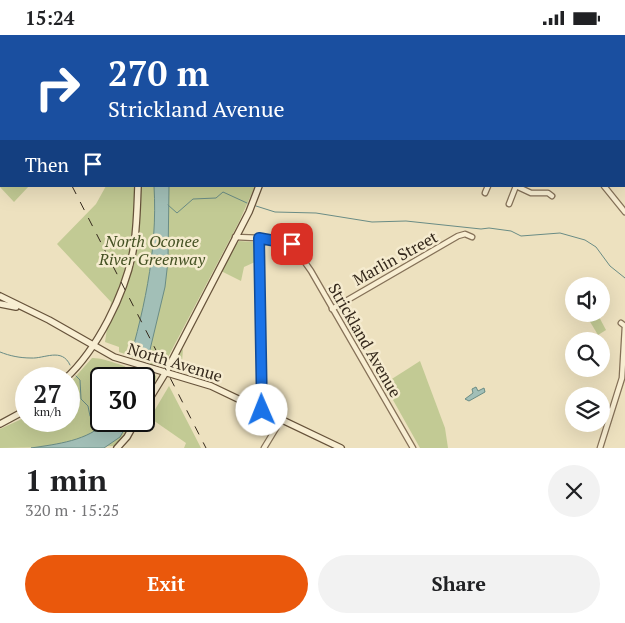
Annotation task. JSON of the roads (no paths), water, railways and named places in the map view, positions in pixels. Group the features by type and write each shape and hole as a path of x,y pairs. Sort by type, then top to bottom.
{"main road":[{"path":"75,367 92,347 127,277 134,250 138,187"},
{"path":"155,390 249,211 259,187"},
{"name":"North Avenue","path":"0,296 92,347 114,357 211,386 341,448"},
{"name":"North Avenue","path":"0,304 30,311"},
{"path":"0,424 15,416"},
{"path":"117,448 130,432"}],"street":[{"path":"485,193 488,187"},
{"path":"509,204 516,187"},
{"path":"518,187 531,193 548,193 552,196"},
{"path":"605,187 625,212"},
{"name":"Marlin Street","path":"332,309 458,236 465,234 472,237"},
{"name":"Strickland Avenue","path":"235,237 259,238 292,244 413,448"},
{"path":"259,238 262,410"},
{"path":"600,448 623,378 625,326 621,323"},
{"path":"264,448 281,420"}],"water":[{"path":"154,187 169,187 168,261 165,287 146,367 127,367 148,284 154,235"},
{"path":"476,387 478,391 484,388 485,392 469,401 465,399 473,393 472,389"},
{"path":"123,432 120,437 104,448 31,448 72,441 91,433"}],"waterway":[{"path":"168,205 177,213 193,199 216,198 223,192 247,203"},
{"path":"256,206 275,212 316,213 372,222 406,221 481,229 489,228 511,231 521,236 560,233 585,240 596,247 610,266 625,278"},
{"path":"0,352 15,357 27,358 58,355 67,360 70,365"},
{"path":"80,380 81,399 88,406 90,416"}],"railway":[{"path":"73,187 206,448"}],"park label":[{"name":"North Oconee River Greenway","path":"152,250"}]}
